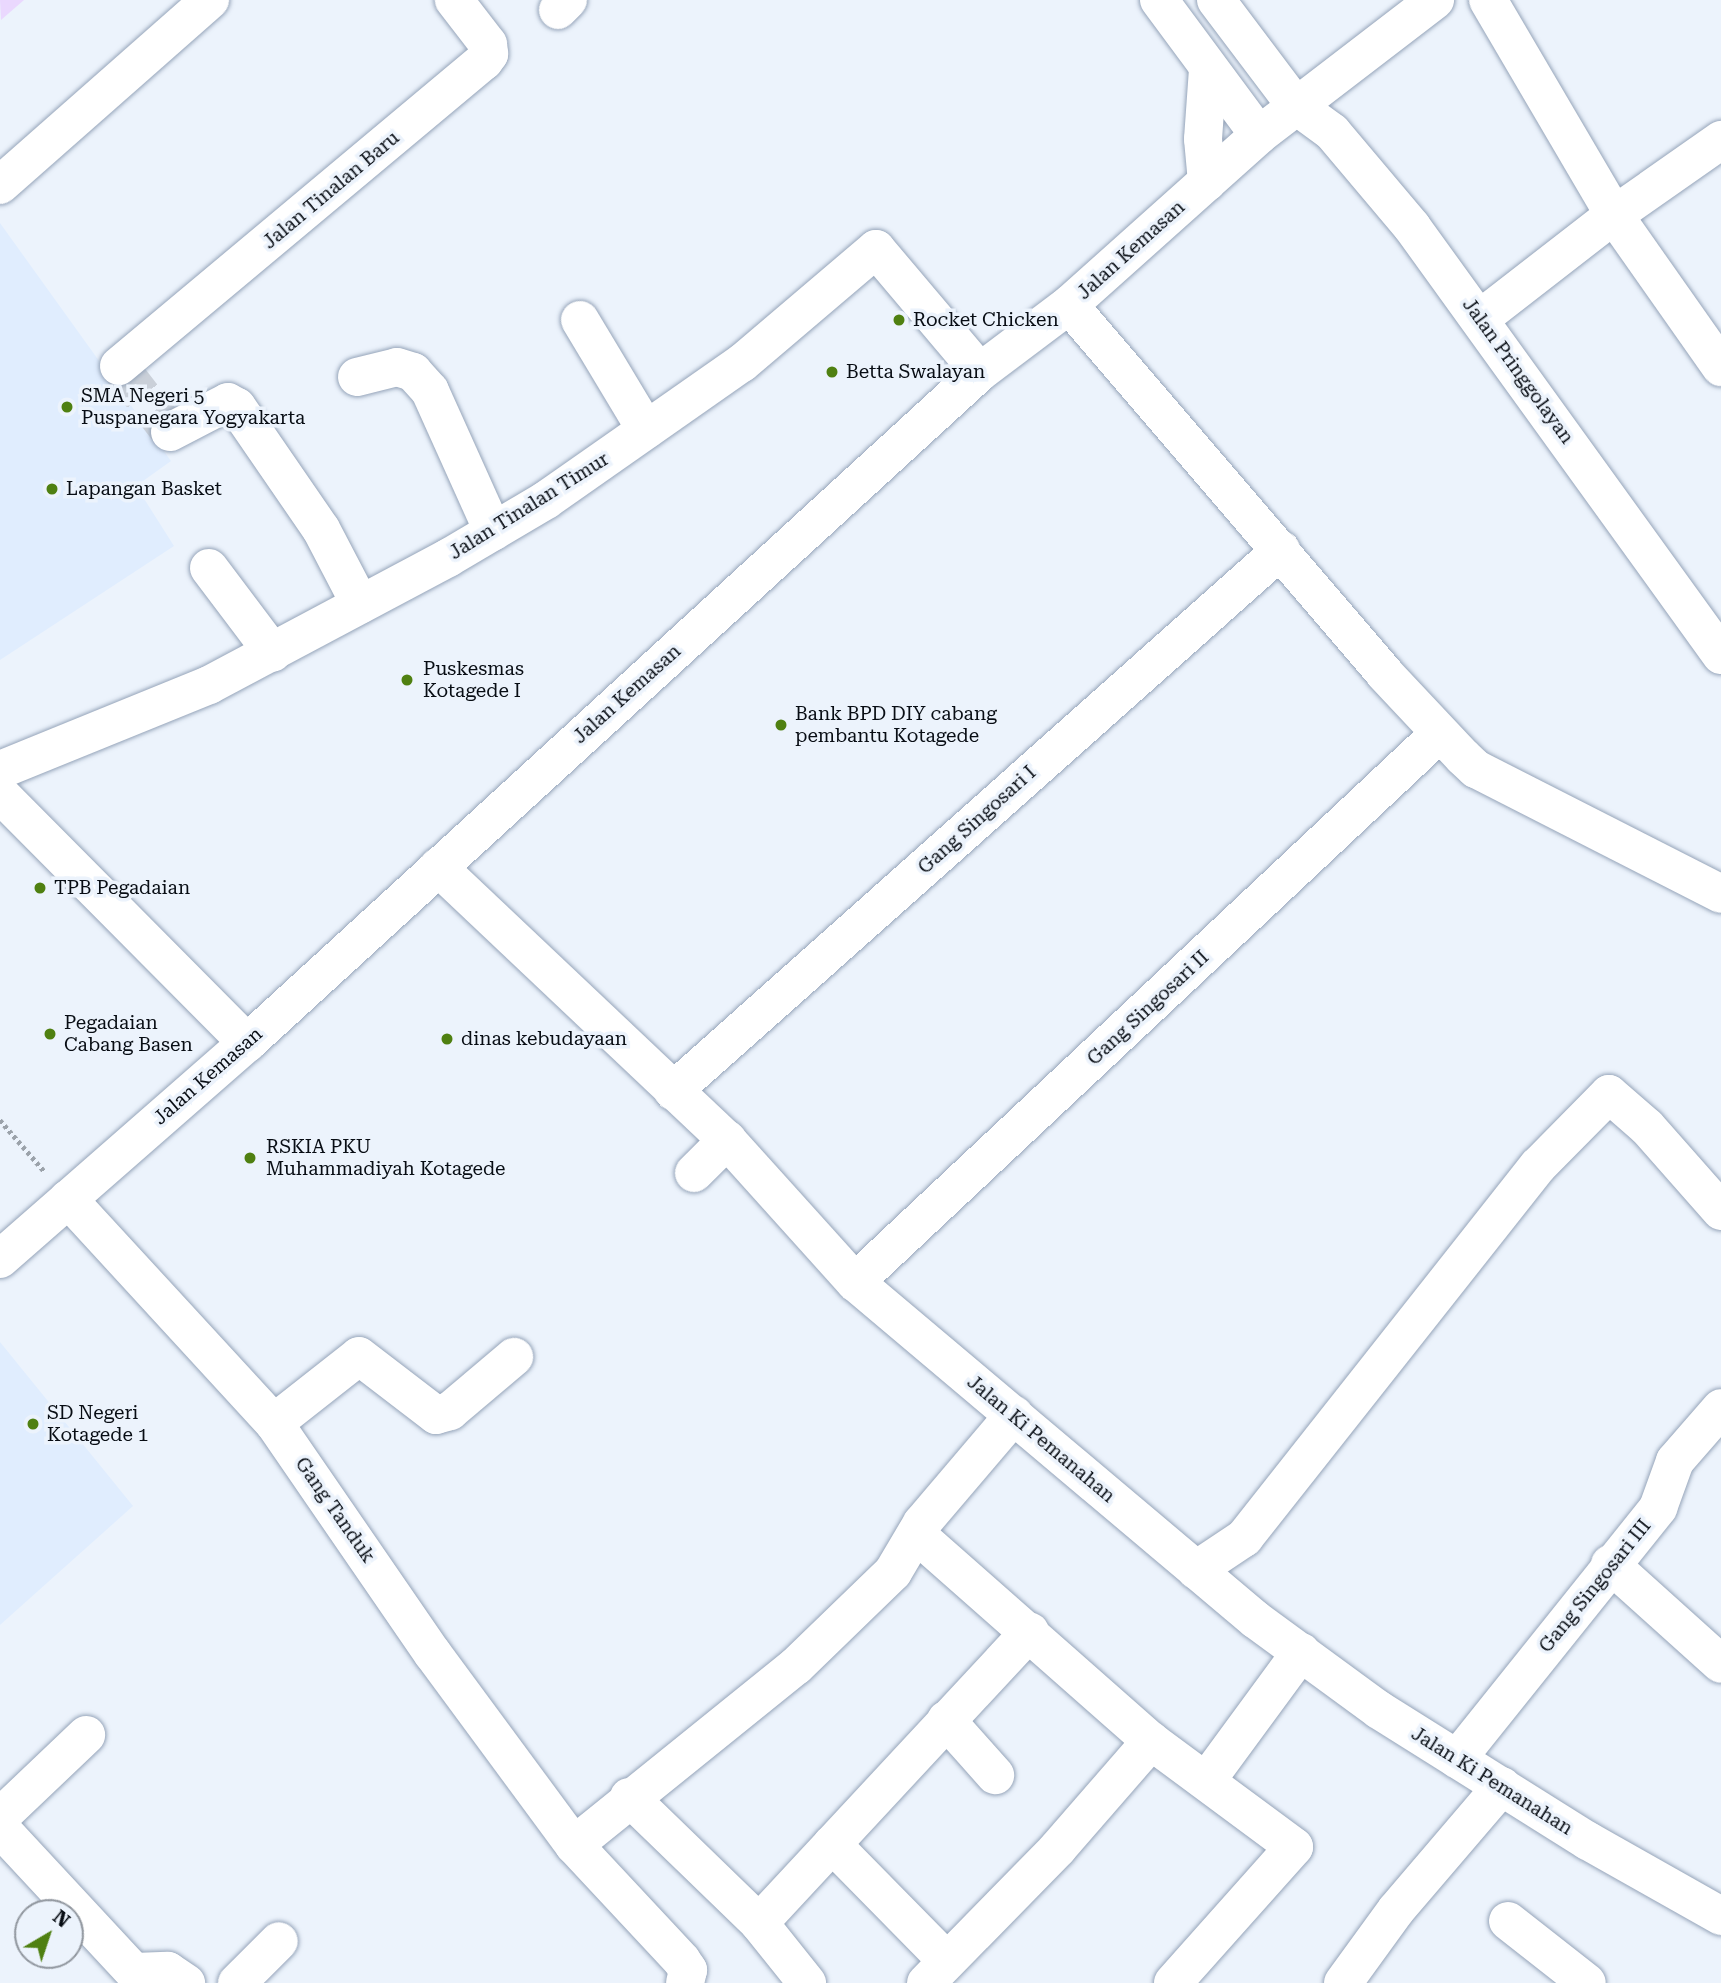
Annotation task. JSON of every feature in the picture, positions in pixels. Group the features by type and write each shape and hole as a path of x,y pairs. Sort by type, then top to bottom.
{"street":[{"path":"0,185 210,0"},
{"name":"Jalan Tinalan Baru","path":"119,366 484,61 488,44 454,0"},
{"path":"1159,0 1208,70 1259,135"},
{"name":"Jalan Pringgolayan","path":"1216,0 1295,105 1332,132 1481,318 1715,633"},
{"name":"Jalan Kemasan","path":"0,1259 247,1042 980,372 1069,304 1295,105 1435,0"},
{"path":"1488,0 1614,215 1721,367"},
{"path":"1207,182 1203,139 1208,70"},
{"path":"1481,318 1614,215 1721,140"},
{"name":"Jalan Tinalan Timur","path":"0,770 209,685 273,653 493,531 742,363 876,249 980,372"},
{"path":"1069,304 1440,733 1476,769 1721,894"},
{"path":"580,320 646,430"},
{"path":"357,377 397,366 413,372 430,391 493,531"},
{"path":"170,432 228,402 237,407 321,529 360,604"},
{"name":"Gang Singosari I","path":"673,1091 1281,550"},
{"path":"209,568 273,653"},
{"name":"Gang Singosari II","path":"855,1282 1440,733"},
{"path":"0,794 247,1042"},
{"name":"Jalan Ki Pemanahan","path":"438,867 727,1140 855,1282 1196,1570 1379,1710 1588,1841 1721,1916"},
{"path":"1196,1570 1244,1538 1538,1166 1609,1094 1647,1127 1721,1212"},
{"path":"694,1173 727,1140"},
{"name":"Gang Tanduk","path":"68,1199 274,1423 433,1654 574,1845 682,1961 688,1970 685,1983"},
{"path":"274,1423 359,1356 436,1415 450,1411 514,1357"},
{"name":"Gang Singosari III","path":"1457,1759 1610,1564 1658,1508 1675,1461 1691,1437 1721,1408"},
{"path":"574,1845 629,1797 796,1666 893,1572 916,1534 1014,1415"},
{"path":"916,1534 1030,1630 1151,1741 1294,1847 1173,1983"},
{"path":"1610,1564 1721,1664"},
{"path":"759,1923 1030,1630"},
{"path":"1207,1780 1301,1652"},
{"path":"946,1720 995,1775"},
{"path":"0,1817 86,1735"},
{"path":"832,1844 936,1972 1058,1848 1151,1741"},
{"path":"1346,1982 1396,1910 1503,1786"},
{"path":"629,1797 759,1923 807,1983"},
{"path":"0,1828 134,1972 168,1971 186,1983"},
{"path":"1508,1921 1587,1983"},
{"path":"237,1983 279,1941"}],"path":[{"path":"0,1120 68,1199"}],"shaded area":[{"path":"0,0 24,0 1,20"},
{"name":"SMA Negeri 5 Puspanegara Yogyakarta","path":"0,223 171,461 136,486 174,546 0,660"},
{"name":"SD Negeri Kotagede 1","path":"0,1342 133,1506 0,1625"}],"tunnel":[{"path":"119,366 170,432"}],"place":[{"name":"Rocket Chicken","path":"899,320"},
{"name":"Betta Swalayan","path":"832,372"},
{"name":"SMA Negeri 5 Puspanegara Yogyakarta","path":"67,407"},
{"name":"Lapangan Basket","path":"52,489"},
{"name":"Puskesmas Kotagede I","path":"407,680"},
{"name":"Bank BPD DIY cabang pembantu Kotagede","path":"781,725"},
{"name":"TPB Pegadaian","path":"40,888"},
{"name":"Pegadaian Cabang Basen","path":"50,1034"},
{"name":"dinas kebudayaan","path":"447,1039"},
{"name":"RSKIA PKU Muhammadiyah Kotagede","path":"250,1158"},
{"name":"SD Negeri Kotagede 1","path":"33,1424"}]}
